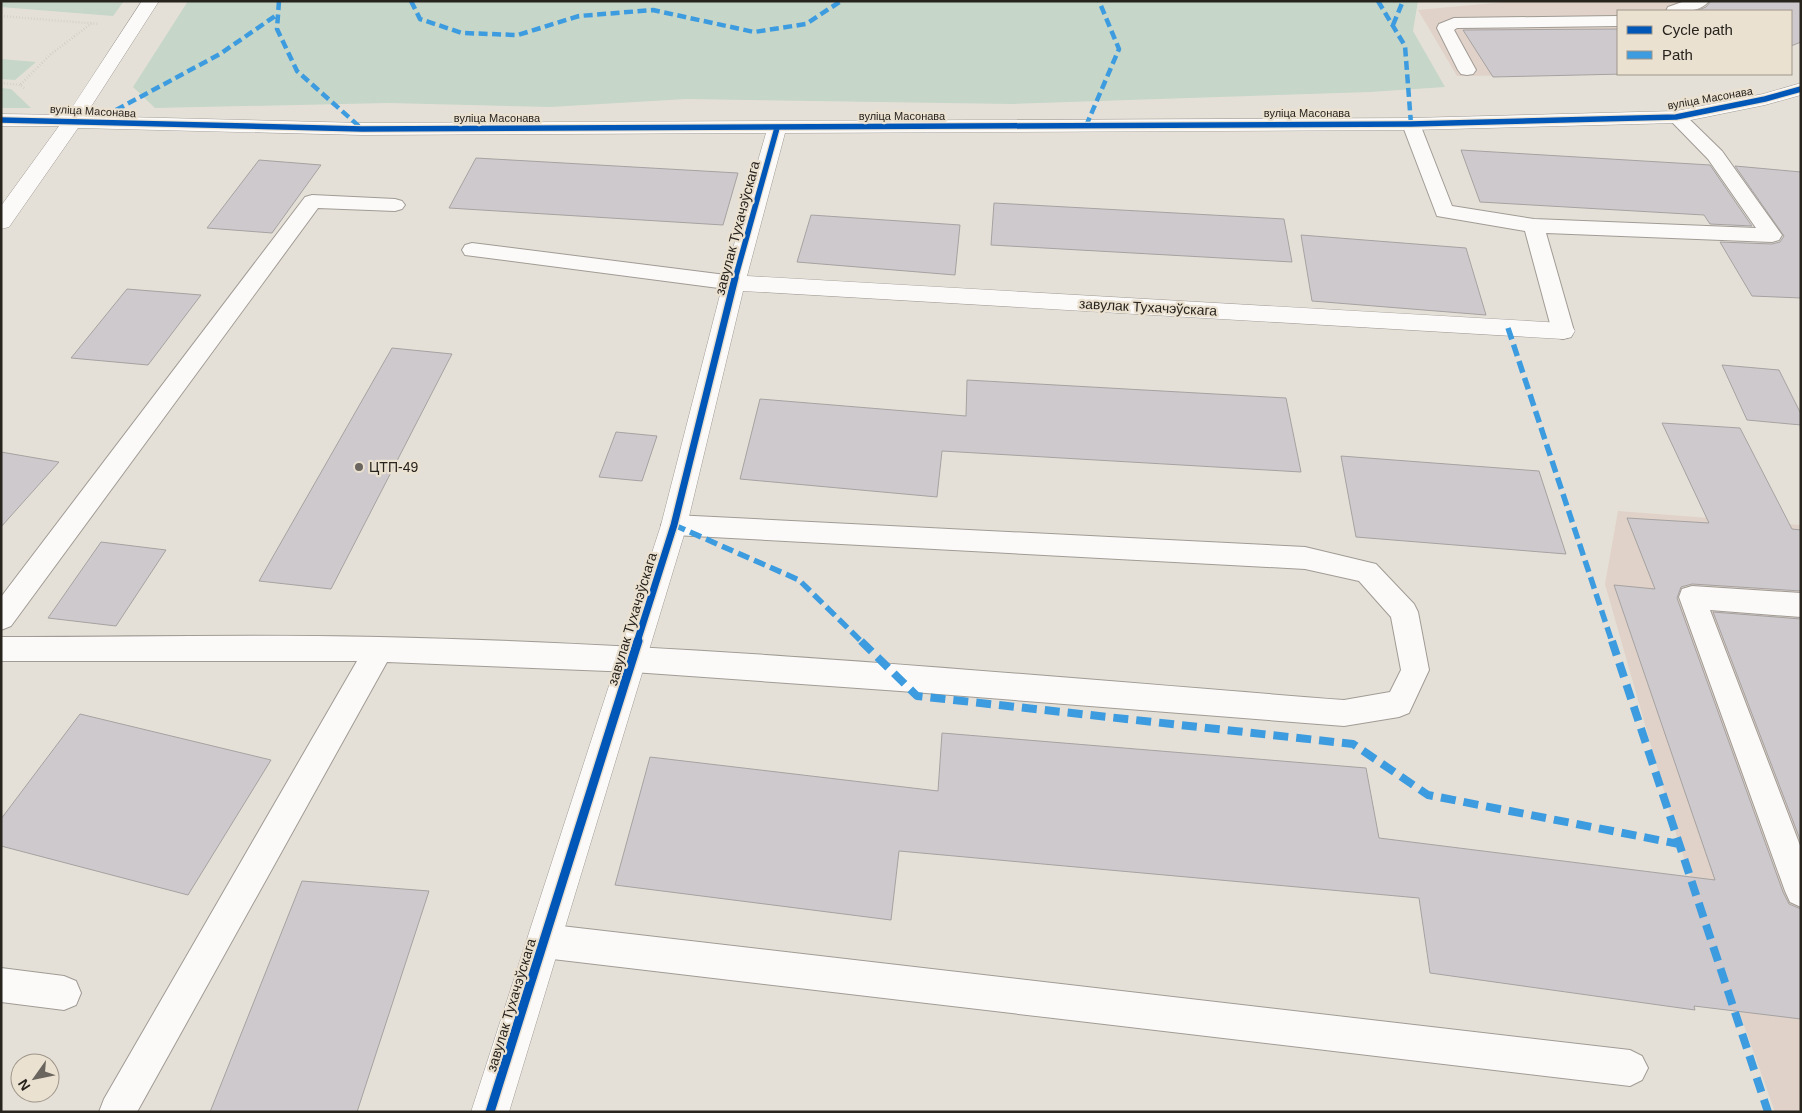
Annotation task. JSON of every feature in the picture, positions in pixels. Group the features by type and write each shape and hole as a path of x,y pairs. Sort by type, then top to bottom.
{"street":[{"path":"1,222 72,122 151,1"},
{"name":"вуліца Масонава","path":"1,120 362,129 1411,124 1676,117 1765,99 1801,89"},
{"name":"завулак Тухачэўскага","path":"490,1112 674,525 734,283 777,128"},
{"name":"завулак Тухачэўскага","path":"734,283 1563,331"}],"lane":[{"path":"1677,10 1701,1"},
{"path":"1467,70 1445,28 1454,23 1617,20"},
{"path":"1411,124 1444,211 1534,226 1772,235 1715,155 1676,117"},
{"path":"1,618 312,200 395,205"},
{"path":"1534,226 1563,331"},
{"path":"472,250 734,283"},
{"path":"1,649 379,649 633,660 1344,713 1399,704 1415,670 1404,612 1367,572 1305,558 674,525"},
{"path":"1801,605 1692,597 1801,891"},
{"path":"118,1112 379,649"},
{"path":"544,941 1630,1068"},
{"path":"1,985 64,993"}],"path":[{"path":"1,16 101,24"},
{"path":"20,85 51,54 92,23"},
{"path":"1,83 20,85 51,120"}],"shaded area":[{"path":"1516,1 1801,1 1801,42 1792,46 1792,10 1617,10 1617,74 1457,76 1418,10"},
{"path":"1618,511 1801,525 1801,1112 1775,1112 1679,844 1605,584"}],"green space":[{"path":"1,1 124,1 113,16 1,7"},
{"path":"188,1 1418,1 1413,31 1445,87 1370,92 1012,104 687,99 550,107 388,103 155,108 133,87"},
{"path":"1,59 36,62 15,80 1,79"},
{"path":"1,88 11,89 31,108 1,108"}],"building":[{"path":"1711,1 1801,1 1801,42 1792,46 1792,10 1698,10 1706,7"},
{"path":"1617,29 1617,74 1493,77 1463,30"},
{"path":"1461,150 1710,165 1752,226 1710,224 1704,215 1480,202"},
{"path":"476,158 738,173 723,225 449,208"},
{"path":"259,160 321,165 272,233 207,228"},
{"path":"1735,166 1801,172 1801,298 1752,296 1720,242 1772,244 1780,242 1784,236"},
{"path":"994,203 1284,219 1292,262 991,245"},
{"path":"811,215 960,225 955,275 797,262"},
{"path":"1301,235 1466,248 1486,315 1312,301"},
{"path":"127,289 201,295 148,365 71,358"},
{"name":"ЦТП-49","path":"392,348 452,354 331,589 259,581"},
{"path":"1722,365 1779,370 1801,414 1801,425 1747,420"},
{"path":"967,380 1286,398 1301,472 942,451 937,497 740,479 760,399 966,416"},
{"path":"1662,423 1740,428 1792,529 1801,530 1801,591 1692,584 1681,587 1677,598 1783,892 1789,904 1801,909 1801,1019 1694,1006 1695,1010 1430,973 1419,898 899,851 891,920 615,885 650,757 938,791 942,733 1366,768 1379,838 1715,880 1614,585 1655,589 1627,518 1709,523"},
{"path":"616,432 657,436 642,481 599,477"},
{"path":"1,452 59,462 1,527"},
{"path":"1341,456 1539,471 1566,554 1356,537"},
{"path":"101,542 166,550 116,626 48,618"},
{"path":"1713,612 1801,619 1801,842"},
{"path":"80,714 271,760 188,895 1,846 1,819"},
{"path":"302,881 429,891 357,1112 210,1112"}],"marked path":[{"path":"279,1 277,29 297,71 361,128"},
{"path":"411,1 420,19 462,33 518,35 579,16 653,10 754,32 806,24 841,1"},
{"path":"1086,126 1119,49 1099,1"},
{"path":"1378,1 1405,46 1411,124"},
{"path":"1393,25 1403,1"},
{"path":"116,110 220,54 278,14"},
{"path":"1508,328 1768,1112"},
{"path":"674,525 799,580 917,696 1353,744 1428,795 1679,844"}],"cycle path":[{"path":"1,120 362,129 1411,124 1676,117 1765,99 1801,89"},
{"path":"490,1112 674,525 734,283 777,128"}],"place":[{"name":"ЦТП-49","path":"359,467"}]}
